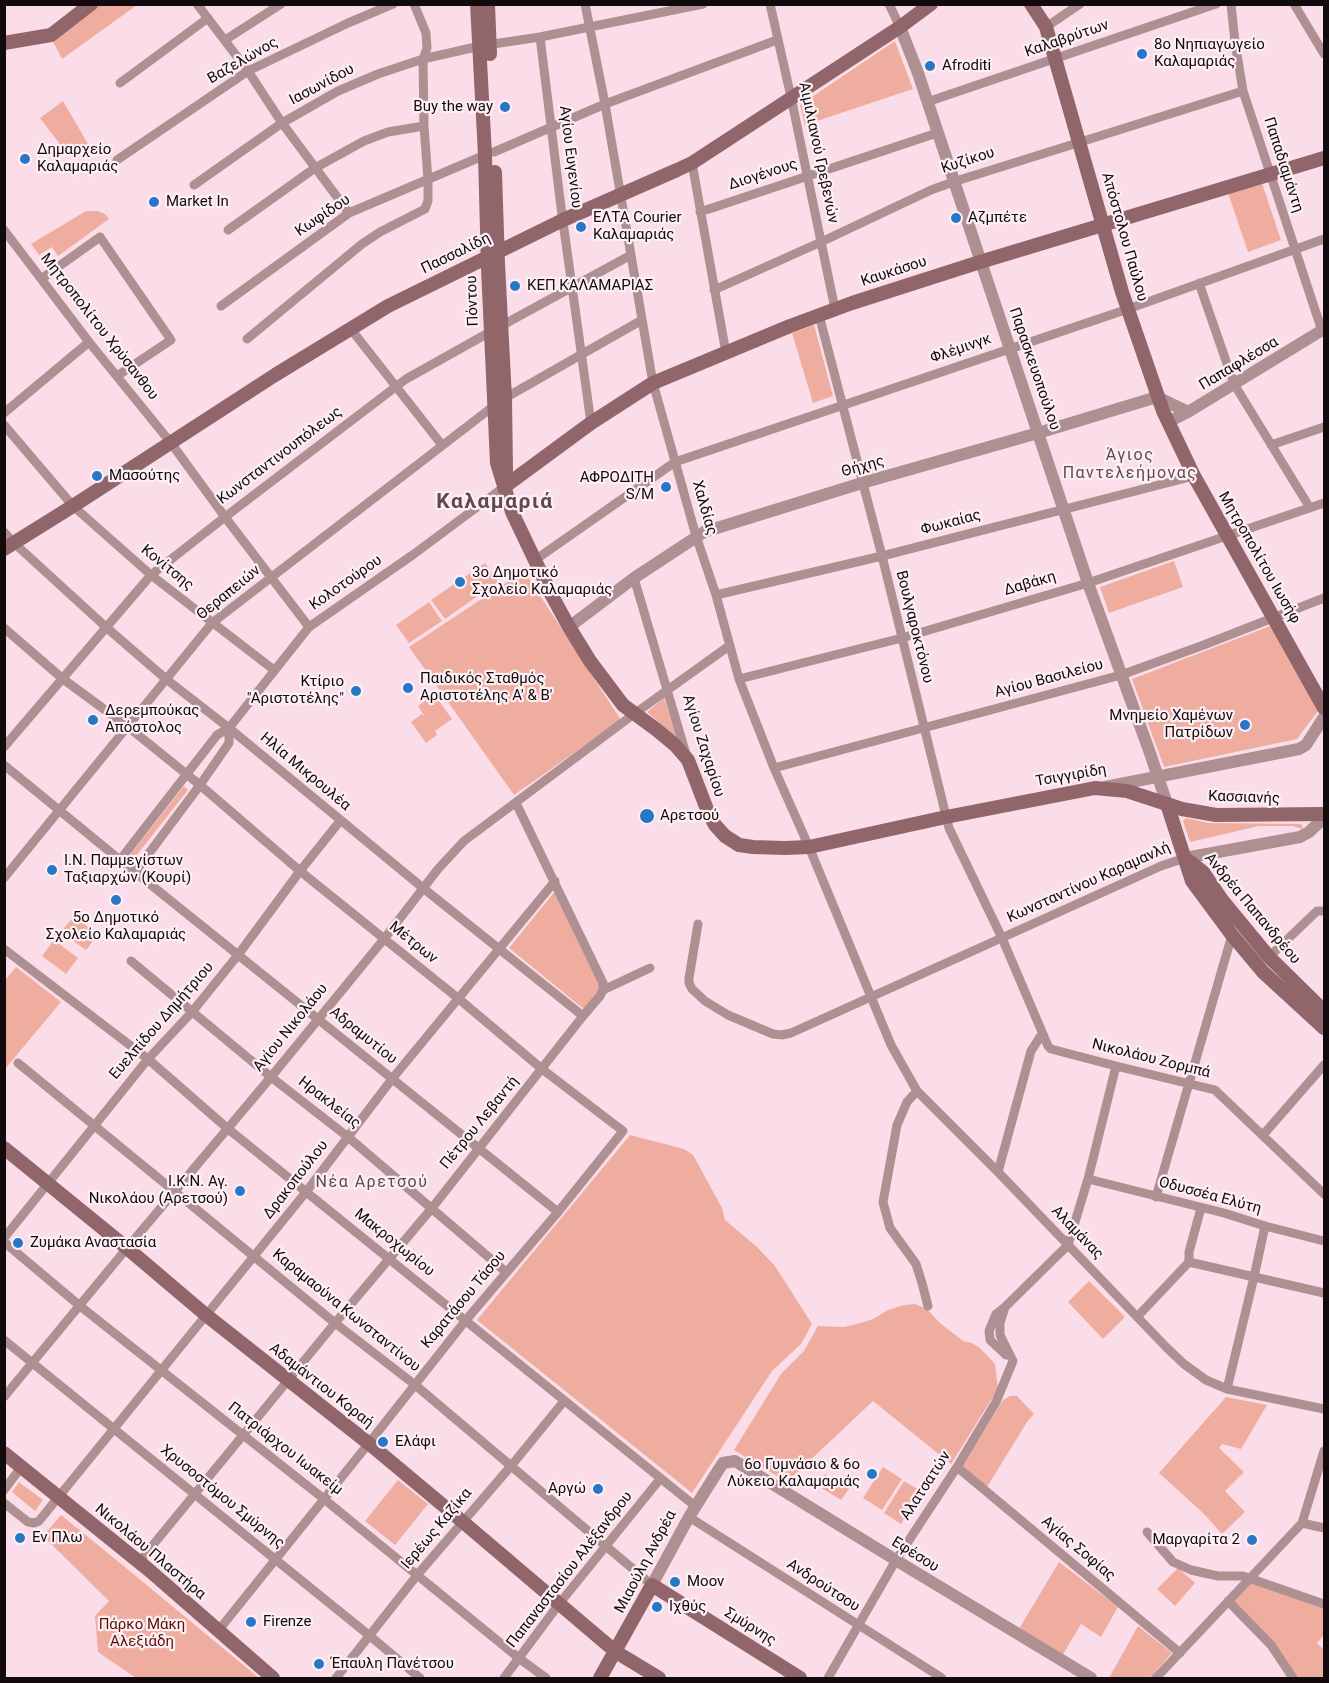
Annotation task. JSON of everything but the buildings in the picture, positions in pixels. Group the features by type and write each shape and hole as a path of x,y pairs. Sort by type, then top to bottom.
{"main road":[{"name":"Πόντου","path":"477,4 485,45"},
{"name":"Πόντου","path":"488,4 485,45 496,329 506,462 504,487 512,512 568,627 623,705 675,745 688,760"},
{"name":"Πασσαλίδη","path":"10,546 388,306 563,220 692,163 900,27 931,4"},
{"name":"Απόστολου Παύλου","path":"1031,4 1046,27 1128,309 1168,423"},
{"path":"4,43 51,35 87,6"},
{"name":"Καυκάσου","path":"504,487 591,423 653,383 819,315 980,262 1324,158"},
{"name":"Μητροπολίτου Ιωσήφ","path":"1168,423 1194,476 1324,708"},
{"name":"Αγίου Ζαχαρίου","path":"688,760 710,816 729,840 759,848 809,847"},
{"name":"Τσιγγιρίδη","path":"809,847 1095,788"},
{"name":"Κασσιανής","path":"1095,788 1127,791 1190,811 1216,815 1324,816"},
{"name":"Παρασκευοπούλου","path":"1167,804 1185,858"},
{"name":"Ανδρέα Παπανδρέου","path":"1185,858 1192,881 1232,935 1263,972 1324,1028"},
{"name":"Ανδρέα Παπανδρέου","path":"1185,858 1203,872 1222,900 1269,957 1324,1011"},
{"name":"Αδαμάντιου Κοραή","path":"4,1148 206,1315 463,1522 616,1652 659,1678"},
{"name":"Νικολάου Πλαστήρα","path":"4,1453 139,1562 273,1678"},
{"name":"Μιαούλη Ανδρέα","path":"600,1678 652,1585"},
{"name":"Σμύρνης","path":"652,1585 801,1678"}],"street":[{"path":"120,83 211,4"},
{"path":"225,40 280,4"},
{"name":"Βαζελώνος","path":"117,160 248,71 393,4"},
{"path":"248,339 362,244 424,209 428,201 423,59 427,48 426,33 414,4"},
{"name":"Χαλδίας","path":"585,4 605,104 653,383 696,536 716,596 739,679 871,997"},
{"name":"Ιασωνίδου","path":"194,185 282,123 338,91 378,74 423,59 485,45 540,37 703,4"},
{"name":"Αιμιλιανού Γρεβενών","path":"770,4 835,309"},
{"path":"889,4 900,27"},
{"path":"1046,27 1080,4"},
{"name":"Καλαβρύτων","path":"927,102 1216,4"},
{"name":"Παπαδιαμάντη","path":"1231,4 1243,91 1323,330"},
{"path":"1294,4 1324,54"},
{"path":"202,11 248,71 282,123 349,213"},
{"name":"Παρασκευοπούλου","path":"900,27 1088,583 1167,804"},
{"name":"Αγίου Ευγενίου","path":"540,37 591,423"},
{"name":"Κωφίδου","path":"221,306 349,213 605,104 777,40"},
{"name":"Κυζίκου","path":"714,290 931,190 1243,91"},
{"path":"228,230 315,168 364,141 379,135 424,126"},
{"name":"Διογένους","path":"700,212 937,133"},
{"path":"692,163 726,353"},
{"name":"Μητροπολίτου Χρύσανθου","path":"6,234 88,342 171,443 309,627"},
{"path":"41,279 100,237 171,340 117,376"},
{"name":"Φλέμινγκ","path":"536,560 675,462 1128,309 1324,239"},
{"name":"Κωνσταντινουπόλεως","path":"4,747 151,575 406,380 631,255"},
{"path":"1199,283 1234,384 1310,508"},
{"name":"Βουλγαροκτόνου","path":"819,315 882,556 946,817 956,845 1002,938"},
{"name":"Θεραπειών","path":"4,878 8,866 59,810 212,622 500,401 642,320"},
{"path":"350,328 442,445"},
{"name":"Παπαφλέσσα","path":"1168,423 1323,330"},
{"path":"4,413 88,342"},
{"path":"1157,397 1188,412"},
{"name":"Θήχης","path":"568,627 634,578 704,532 862,483 1157,397"},
{"name":"Κονίτσης","path":"4,425 74,506 151,575 274,670"},
{"path":"1271,445 1324,427"},
{"name":"Φωκαίας","path":"716,596 1194,476"},
{"name":"Κολοτούρου","path":"120,860 217,735 229,728 309,627 414,554 504,487"},
{"name":"Δαβάκη","path":"739,679 902,638 1088,583 1324,503"},
{"name":"Ηλία Μικρουλέα","path":"4,532 10,546 166,679 583,1016"},
{"name":"Αγίου Ζαχαρίου","path":"634,578 688,760"},
{"name":"Αγίου Βασιλείου","path":"774,768 1121,675 1275,618 1324,597"},
{"name":"Μέτρων","path":"6,632 63,680 127,726 200,785 300,871 543,1069 623,1131"},
{"name":"Αγίου Νικολάου","path":"4,1397 271,1077 438,869 464,841 729,646"},
{"name":"Τσιγγιρίδη","path":"1095,788 1303,747 1324,717"},
{"name":"Κολοτούρου","path":"135,872 229,743 229,728"},
{"name":"Αδραμυτίου","path":"4,765 558,1212"},
{"path":"516,803 603,983 603,990"},
{"name":"Κωνσταντίνου Καραμανλή","path":"698,924 689,978 692,989 705,1001 728,1015 773,1034 782,1035 791,1033 1161,866 1185,858 1300,837 1309,832 1324,816"},
{"name":"Ευελπίδου Δημήτριου","path":"4,1240 148,1059 192,1012 238,955 340,821"},
{"name":"Δρακοπούλου","path":"4,1503 28,1522 39,1521 306,1192 392,1079 555,881"},
{"path":"1269,957 1317,911 1324,911"},
{"path":"1156,1197 1232,935"},
{"name":"Νικολάου Ζορμπά","path":"1002,938 1048,1046 1218,1092 1324,1194"},
{"name":"Μακροχωρίου","path":"4,949 148,1059 227,1128 660,1479 692,1512"},
{"name":"Ηρακλείας","path":"130,961 348,1137 506,1272"},
{"name":"Πέτρου Λεβαντή","path":"139,1562 432,1208 603,990 650,968"},
{"name":"Αλαμάνας","path":"871,997 891,1045 917,1091 1191,1370 1206,1380 1227,1389 1324,1408"},
{"path":"998,1172 1031,1051 1042,1034"},
{"name":"Καραμαούνα Κωνσταντίνου","path":"18,1063 335,1323 414,1384 652,1585"},
{"path":"1263,1135 1324,1065"},
{"path":"1068,1245 1088,1179 1116,1066"},
{"path":"917,1091 907,1102 897,1125 882,1202 890,1228 916,1264 928,1306"},
{"name":"Καρατάσου Τάσου","path":"218,1631 414,1384 623,1131"},
{"name":"Οδυσσέα Ελύτη","path":"1088,1179 1324,1241"},
{"path":"1137,1317 1189,1262 1201,1208"},
{"path":"1227,1389 1265,1226"},
{"name":"Πατριάρχου Ιωακείμ","path":"4,1240 80,1306 546,1678"},
{"name":"Αλατσατών","path":"828,1678 896,1560 957,1467 996,1402 1012,1361 990,1340 989,1331 996,1314 1068,1245"},
{"path":"1189,1262 1324,1293"},
{"name":"Χρυσοστόμου Σμύρνης","path":"4,1340 420,1678"},
{"name":"Ιερέως Καζίκα","path":"336,1678 418,1574 564,1401"},
{"path":"1156,1678 1302,1523 1323,1462 1324,1451"},
{"name":"Εφέσου","path":"723,1463 735,1461 1092,1678"},
{"name":"Μιαούλη Ανδρέα","path":"652,1585 692,1512 723,1463"},
{"path":"4,1490 22,1466"},
{"name":"Αγίας Σοφίας","path":"957,1467 1179,1653"},
{"name":"Παπαναστασίου Αλέξανδρου","path":"504,1678 559,1604 660,1479"},
{"name":"Ανδρούτσου","path":"692,1512 858,1626 942,1678"},
{"path":"1302,1523 1324,1528"},
{"path":"1147,1532 1166,1555 1182,1567 1209,1575 1243,1576 1324,1604"},
{"path":"1228,1601 1270,1645 1293,1678"}],"green space":[{"path":"97,5 137,5 62,59 51,38"},
{"path":"895,41 913,89 805,125 800,105"},
{"path":"63,101 88,144 69,156 40,118"},
{"path":"1262,183 1281,240 1248,252 1228,193"},
{"path":"86,211 98,211 109,219 58,256 52,247 39,255 31,244"},
{"path":"814,325 833,396 813,403 792,333"},
{"path":"1174,561 1183,587 1109,613 1100,587"},
{"path":"485,563 498,582 445,619 431,600"},
{"path":"524,571 621,720 514,795 409,647"},
{"path":"429,602 442,621 409,643 396,625"},
{"path":"1273,625 1318,711 1297,739 1164,767 1132,679"},
{"path":"434,694 452,719 435,731 437,735 426,743 411,722 422,714 425,717 418,706"},
{"path":"664,698 677,737 647,712"},
{"path":"184,786 188,790 136,856 132,857 130,855"},
{"path":"1186,818 1208,823 1301,824 1303,827 1301,829 1293,826 1259,826 1190,842 1183,821"},
{"path":"556,890 600,984 600,990 585,1010 509,948"},
{"path":"74,916 98,935 86,950 61,932"},
{"path":"54,940 78,958 66,974 42,956"},
{"path":"16,967 61,1002 5,1069 5,980"},
{"path":"630,1135 684,1149 693,1155 722,1208 725,1220 775,1266 812,1324 801,1344 772,1371 692,1493 477,1320"},
{"path":"1089,1281 1125,1317 1103,1339 1068,1302"},
{"path":"915,1304 927,1309 940,1323 963,1341 980,1348 995,1364 998,1389 951,1464 873,1401 787,1482 734,1450 781,1374 804,1351 818,1326 844,1327 873,1319 888,1310"},
{"path":"1010,1396 1017,1396 1034,1414 987,1487 962,1466 1003,1400"},
{"path":"1226,1397 1267,1405 1241,1449 1222,1444 1219,1448 1244,1472 1225,1491 1245,1512 1222,1534 1204,1514 1159,1473"},
{"path":"883,1467 902,1479 882,1510 863,1498"},
{"path":"825,1474 849,1489 841,1500 818,1486"},
{"path":"398,1480 428,1504 395,1545 365,1521"},
{"path":"904,1481 921,1491 901,1524 884,1513"},
{"path":"19,1482 43,1500 35,1511 12,1492"},
{"name":"Πάρκο Μάκη Αλεξιάδη","path":"61,1515 259,1678 136,1678 98,1652 95,1616 109,1601 43,1536"},
{"path":"1059,1562 1118,1607 1101,1637 1081,1624 1062,1656 1019,1629"},
{"path":"1178,1568 1195,1583 1175,1606 1157,1589"},
{"path":"1251,1582 1324,1608 1324,1635 1317,1643 1324,1650 1324,1678 1297,1678 1232,1601"},
{"path":"1138,1626 1172,1653 1150,1678 1109,1678"}],"place":[{"name":"8ο Νηπιαγωγείο Καλαμαριάς","path":"1142,54"},
{"name":"Afroditi","path":"930,66"},
{"name":"Buy the way","path":"505,107"},
{"name":"Δημαρχείο Καλαμαριάς","path":"25,159"},
{"name":"Market In","path":"154,202"},
{"name":"Αζμπέτε","path":"956,218"},
{"name":"ΕΛΤΑ Courier Καλαμαριάς","path":"581,227"},
{"name":"ΚΕΠ ΚΑΛΑΜΑΡΙΑΣ","path":"515,286"},
{"name":"Μασούτης","path":"97,476"},
{"name":"ΑΦΡΟΔΙΤΗ S/M","path":"666,487"},
{"name":"3ο Δημοτικό Σχολείο Καλαμαριάς","path":"460,582"},
{"name":"Παιδικός Σταθμός Αριστοτέλης Α' & Β'","path":"408,688"},
{"name":"Κτίριο \"Αριστοτέλης\"","path":"356,691"},
{"name":"Δερεμπούκας Απόστολος","path":"93,720"},
{"name":"Μνημείο Χαμένων Πατρίδων","path":"1245,725"},
{"name":"Αρετσού","path":"647,816"},
{"name":"Ι.Ν. Παμμεγίστων Ταξιαρχών (Κουρί)","path":"52,870"},
{"name":"5ο Δημοτικό Σχολείο Καλαμαριάς","path":"116,900"},
{"name":"Ι.Κ.Ν. Αγ. Νικολάου (Αρετσού)","path":"240,1191"},
{"name":"Ζυμάκα Αναστασία","path":"18,1243"},
{"name":"Ελάφι","path":"383,1442"},
{"name":"6ο Γυμνάσιο & 6ο Λύκειο Καλαμαριάς","path":"872,1474"},
{"name":"Αργώ","path":"598,1489"},
{"name":"Εν Πλω","path":"20,1538"},
{"name":"Μαργαρίτα 2","path":"1252,1540"},
{"name":"Moov","path":"675,1582"},
{"name":"Ιχθύς","path":"657,1607"},
{"name":"Firenze","path":"251,1622"},
{"name":"Έπαυλη Πανέτσου","path":"319,1664"}],"district":[{"name":"Άγιος Παντελεήμονας","path":"1130,465"},
{"name":"Καλαμαριά","path":"495,503"},
{"name":"Νέα Αρετσού","path":"372,1183"}]}
